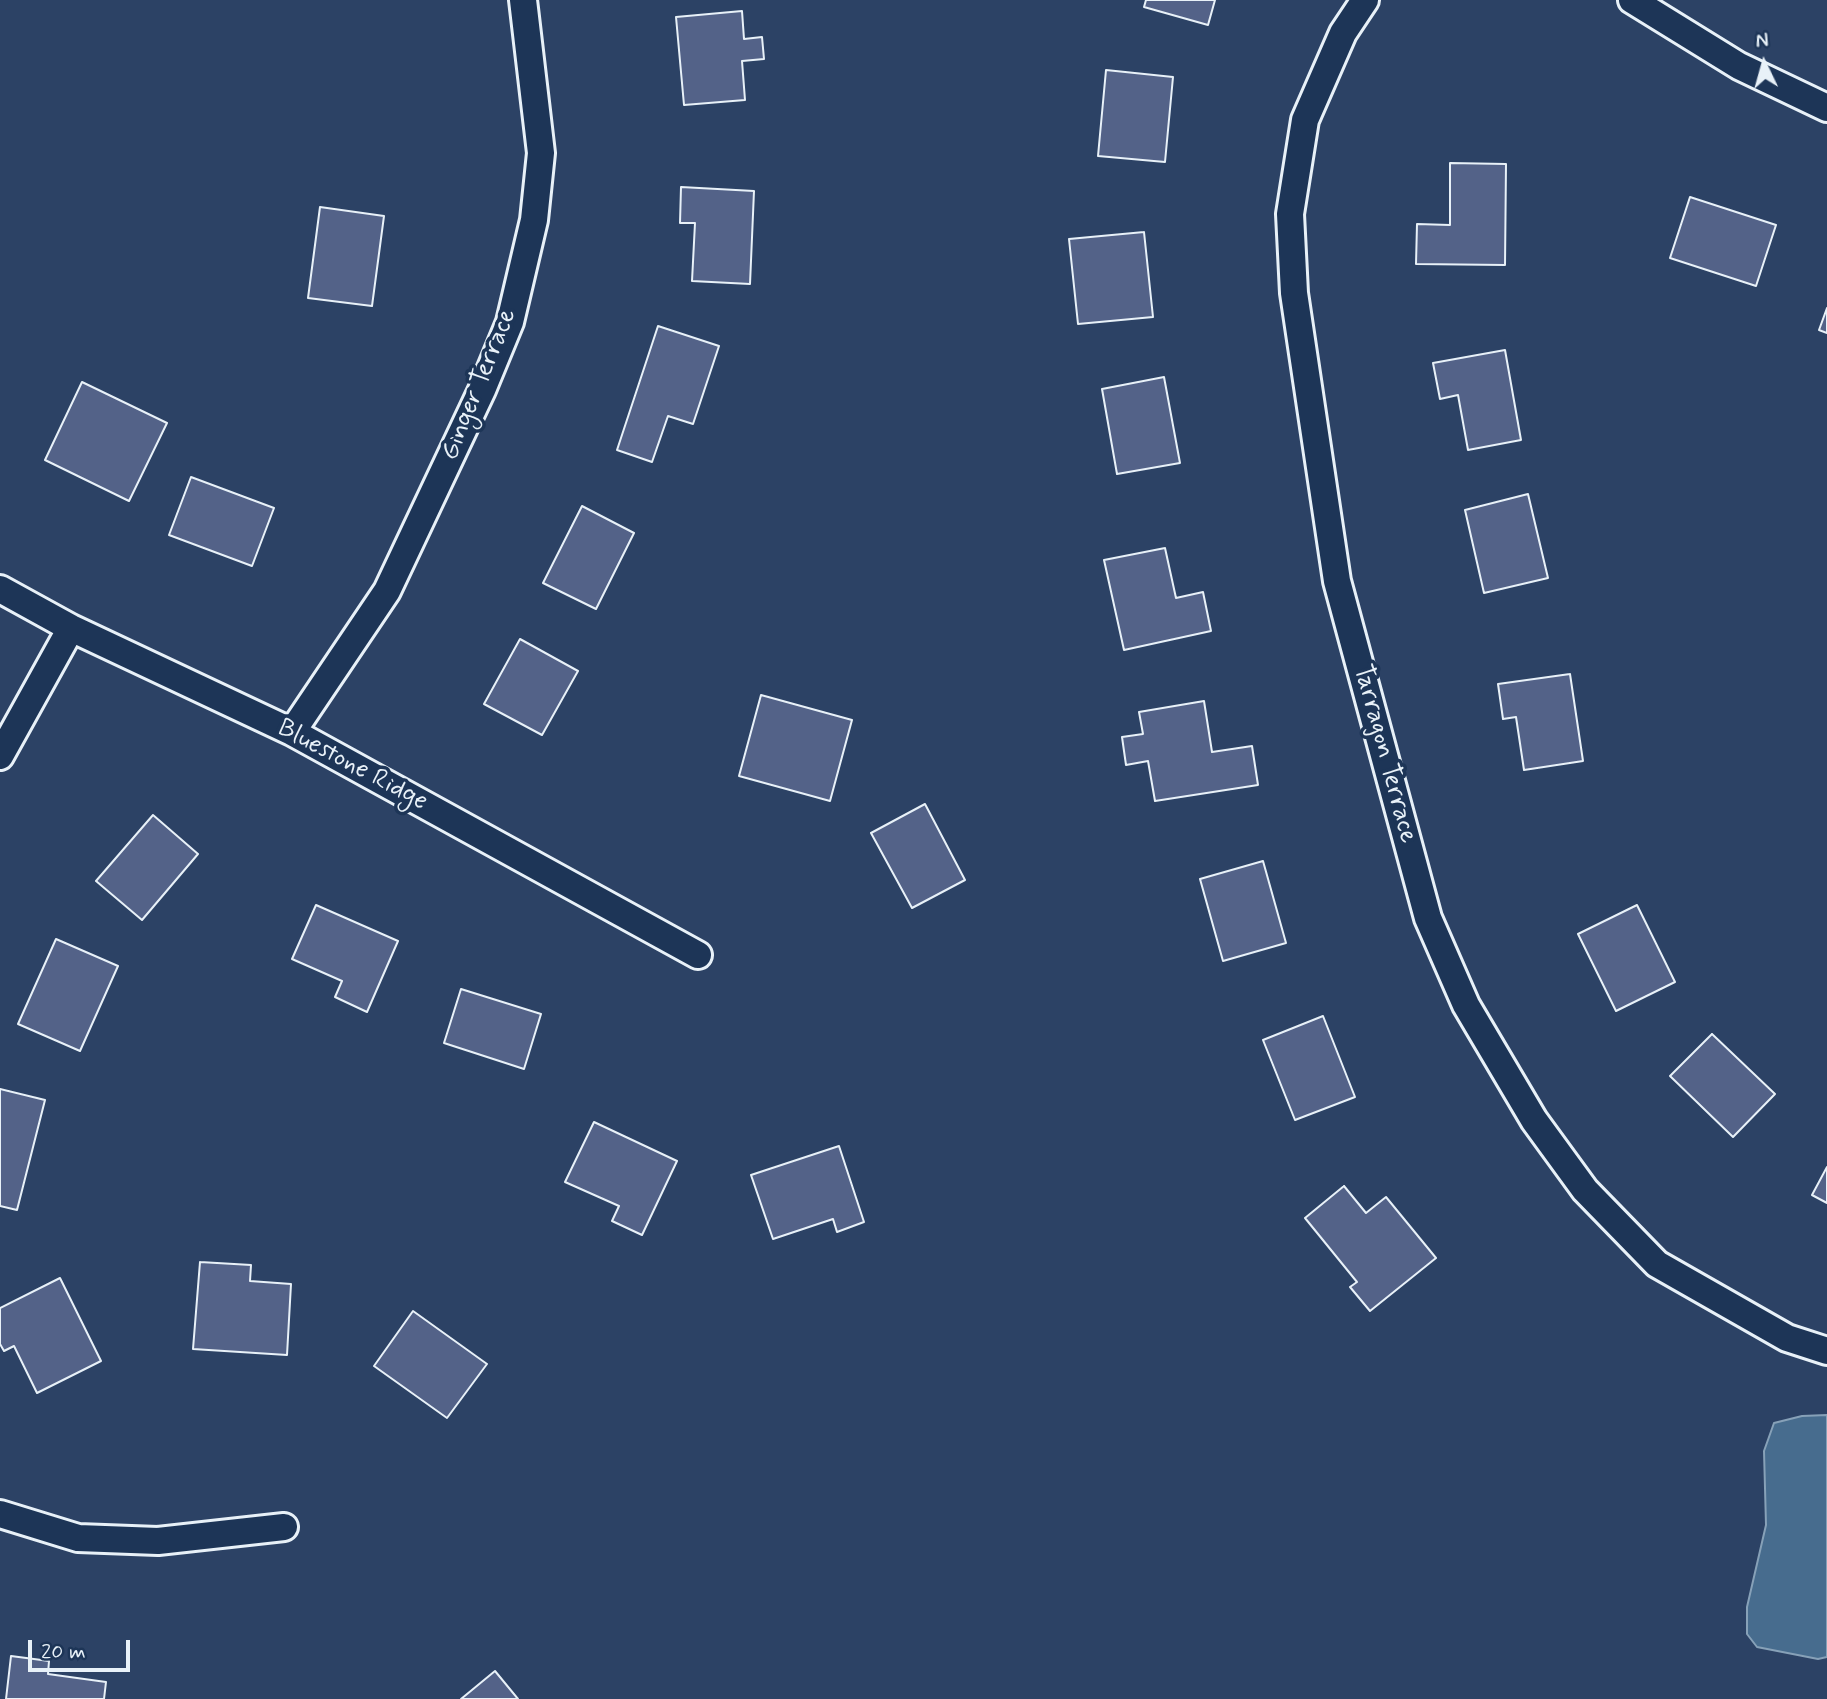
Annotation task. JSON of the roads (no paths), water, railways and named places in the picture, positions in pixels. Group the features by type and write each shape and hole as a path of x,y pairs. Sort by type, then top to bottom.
{"street":[{"name":"Ginger Terrace","path":"292,732 387,591 482,390 510,322 534,220 541,153 523,0"},
{"name":"Tarragon Terrace","path":"1365,0 1343,33 1305,120 1290,214 1294,293 1337,581 1428,918 1466,1005 1534,1119 1586,1190 1657,1264 1787,1338 1827,1351"},
{"path":"1632,0 1739,66 1827,108"},
{"name":"Bluestone Ridge","path":"0,589 71,628 292,732 698,955"},
{"path":"0,756 71,628"},
{"path":"0,1514 78,1538 158,1541 284,1527"}],"water":[{"path":"1827,1415 1827,1657 1818,1659 1757,1647 1747,1634 1747,1607 1766,1525 1764,1451 1774,1423 1802,1416"}]}
